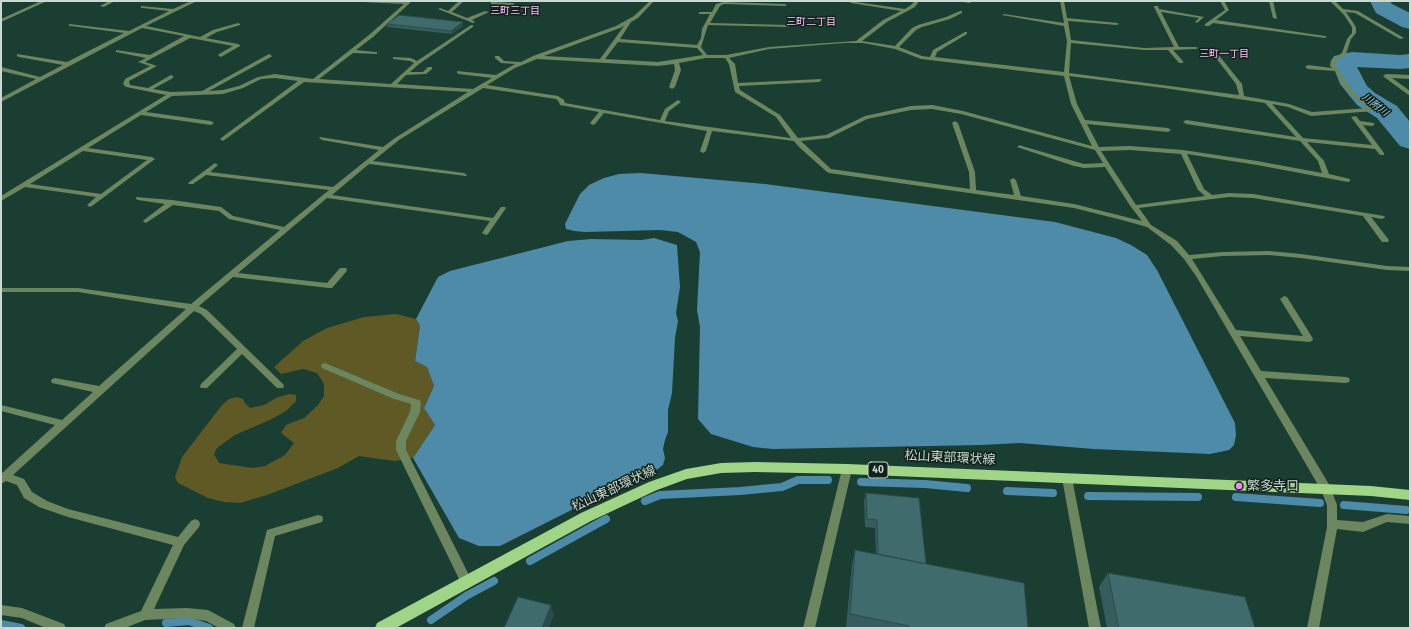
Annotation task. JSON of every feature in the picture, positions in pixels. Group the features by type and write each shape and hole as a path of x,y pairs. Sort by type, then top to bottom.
{"main road":[{"name":"松山東部環状線","path":"382,628 586,517 653,486 686,474 721,468 847,468 1326,489 1410,495"}],"street":[{"path":"1,21 45,1"},
{"path":"102,6 113,1"},
{"path":"1,100 129,32 173,10 195,1"},
{"path":"363,1 409,2"},
{"path":"449,12 462,1"},
{"path":"3,479 231,274 384,149 413,128 481,86 522,63 629,21 642,12 652,1"},
{"path":"852,1 851,2 906,10"},
{"path":"857,42 885,21 913,6 917,1"},
{"path":"961,1 969,2"},
{"path":"1062,1 1069,41 1066,74 1074,104 1097,149 1134,207 1149,226"},
{"path":"1207,25 1227,10 1222,1"},
{"path":"1271,1 1275,18"},
{"path":"535,57 635,64 676,62 706,56 726,57 769,48 857,42 881,44 921,57 1012,66 1186,88 1289,106 1311,114 1374,109 1353,95 1333,66 1334,60 1344,54 1349,39 1354,33 1354,27 1342,10 1332,1"},
{"path":"314,81 371,36 409,2"},
{"path":"493,3 505,2 513,4"},
{"path":"699,47 703,38 704,29 718,5 723,3 770,2 784,5"},
{"path":"143,7 173,10"},
{"path":"392,86 417,63 472,24 467,20 440,8"},
{"path":"1178,49 1157,8 1202,18 1198,22"},
{"path":"1342,10 1356,12 1402,38"},
{"path":"467,20 487,12"},
{"path":"896,48 920,26 948,18 960,12"},
{"path":"700,13 713,13"},
{"path":"1004,15 1066,22 1118,24"},
{"path":"601,61 629,21"},
{"path":"1212,21 1312,38 1325,37"},
{"path":"201,39 214,31 238,24"},
{"path":"707,24 788,26"},
{"path":"72,25 129,32"},
{"path":"141,26 201,39 238,45 221,55"},
{"path":"932,58 935,51 965,33"},
{"path":"189,36 141,62 154,66 132,76 127,80 126,84 128,86 171,94 232,91 266,76 275,76 314,81 473,91"},
{"path":"617,40 699,47 706,56"},
{"path":"1069,41 1144,48 1196,48"},
{"path":"1170,49 1181,62"},
{"path":"118,51 151,57"},
{"path":"351,51 375,53"},
{"path":"1216,54 1239,84 1242,97"},
{"path":"19,55 67,64"},
{"path":"203,92 270,56"},
{"path":"497,57 503,62 522,63"},
{"path":"726,57 732,64 737,91 778,116 797,140 829,171 1074,206 1124,218 1149,226 1174,243 1187,257 1234,333 1326,489 1332,505 1332,524 1313,628"},
{"path":"395,58 411,60 417,63"},
{"path":"672,87 678,70 676,62"},
{"path":"1308,67 1337,70"},
{"path":"405,74 424,73 430,68"},
{"path":"1,69 40,78"},
{"path":"459,72 497,77"},
{"path":"1410,77 1386,76 1410,94"},
{"path":"148,90 171,77"},
{"path":"223,139 303,80"},
{"path":"736,85 819,80"},
{"path":"806,81 810,89"},
{"path":"481,86 558,98 562,104 567,106 710,129 797,140 827,137 865,118 922,106 961,112 1097,149 1130,148 1183,152 1348,180"},
{"path":"1,198 171,94"},
{"path":"662,121 667,110 678,102"},
{"path":"1267,102 1321,162 1326,176"},
{"path":"593,123 603,111"},
{"path":"140,113 211,123"},
{"path":"1354,117 1382,154"},
{"path":"1204,119 1205,126"},
{"path":"1083,122 1168,130"},
{"path":"1186,122 1302,141 1377,147"},
{"path":"955,123 972,172 973,191"},
{"path":"1358,123 1372,124"},
{"path":"703,151 710,129"},
{"path":"322,138 384,149"},
{"path":"1020,147 1074,164 1084,166 1108,165"},
{"path":"81,149 152,159 90,205"},
{"path":"1183,152 1201,190 1210,197"},
{"path":"367,162 464,175"},
{"path":"191,183 215,165"},
{"path":"204,173 334,189"},
{"path":"1013,180 1018,198"},
{"path":"23,185 102,196"},
{"path":"1134,207 1229,195 1253,196 1382,217"},
{"path":"326,196 495,220"},
{"path":"138,198 221,209 231,218 285,229"},
{"path":"146,221 172,202"},
{"path":"486,233 503,208"},
{"path":"1365,214 1385,240"},
{"path":"1187,257 1223,254 1269,253 1387,268 1410,269"},
{"path":"231,274 329,286 343,270"},
{"path":"1,290 78,290 193,307 204,312 280,386"},
{"path":"1234,333 1310,339 1284,299"},
{"path":"204,386 242,349"},
{"path":"325,366 397,397 416,402 415,412 401,441 401,450 466,581"},
{"path":"1258,374 1346,380"},
{"path":"55,380 102,390"},
{"path":"1,408 64,424"},
{"path":"808,628 847,468"},
{"path":"1067,478 1095,628"},
{"path":"3,479 20,482 28,495 43,504 68,513 180,542"},
{"path":"1332,524 1363,527 1387,518 1410,520"},
{"path":"248,628 271,533 318,519"},
{"path":"145,616 180,542 196,524"},
{"path":"1,610 22,613 60,628"},
{"path":"110,628 145,616 186,613 208,616 230,628"}],"shaded area":[{"path":"396,314 416,319 420,326 415,361 427,367 434,386 424,408 435,425 413,458 394,461 359,456 338,468 267,495 240,503 224,502 208,498 178,483 175,477 182,457 222,405 229,399 237,397 243,399 250,408 264,405 278,397 290,394 296,395 296,401 286,411 272,419 235,435 217,448 214,454 219,463 253,468 265,466 285,455 294,443 281,433 286,425 304,418 318,405 324,396 324,384 317,373 303,369 281,374 274,367 303,341 327,328 364,317"}],"water":[{"path":"641,173 765,184 1055,222 1116,238 1147,255 1157,270 1235,423 1236,435 1234,445 1229,450 1210,454 1094,449 1020,443 773,449 753,447 711,434 698,419 700,327 697,310 700,252 696,242 678,232 660,230 585,232 566,229 565,224 580,194 589,185 604,178 619,174"},
{"path":"654,238 677,245 680,287 676,313 678,321 675,338 672,393 668,410 668,432 663,449 665,458 663,465 658,469 639,476 500,546 479,546 459,538 413,458 435,425 424,408 434,386 427,367 415,361 420,326 416,319 438,277 450,271 568,241 591,239 642,240"}],"building":[{"path":"399,15 463,22 451,31 387,24"},
{"path":"866,493 919,498 926,564 878,554 877,520 867,519"},
{"path":"855,550 1024,583 1028,628 909,628 909,626 850,614"},
{"path":"1108,573 1245,597 1255,628 1119,628"},
{"path":"518,597 551,605 542,628 504,628"}],"waterway":[{"name":"川附川","path":"1380,1 1384,8 1410,22"},
{"name":"川附川","path":"1410,61 1400,62 1352,59 1343,61 1344,66 1358,91 1366,99 1387,112 1410,140"},
{"path":"645,501 660,495 740,491 782,487 798,480 828,480"},
{"path":"861,482 925,484 967,488"},
{"path":"1007,491 1053,493"},
{"path":"1088,496 1198,497"},
{"path":"1236,497 1320,503"},
{"path":"1344,505 1406,510"},
{"path":"530,561 606,519"},
{"path":"431,620 466,596 494,581"},
{"path":"166,623 189,621 209,628"},
{"path":"1,624 21,628"}],"place":[{"name":"繁多寺口","path":"1239,486"}],"district":[{"name":"三町三丁目","path":"515,11"},
{"name":"三町二丁目","path":"811,22"},
{"name":"三町一丁目","path":"1224,54"}]}
